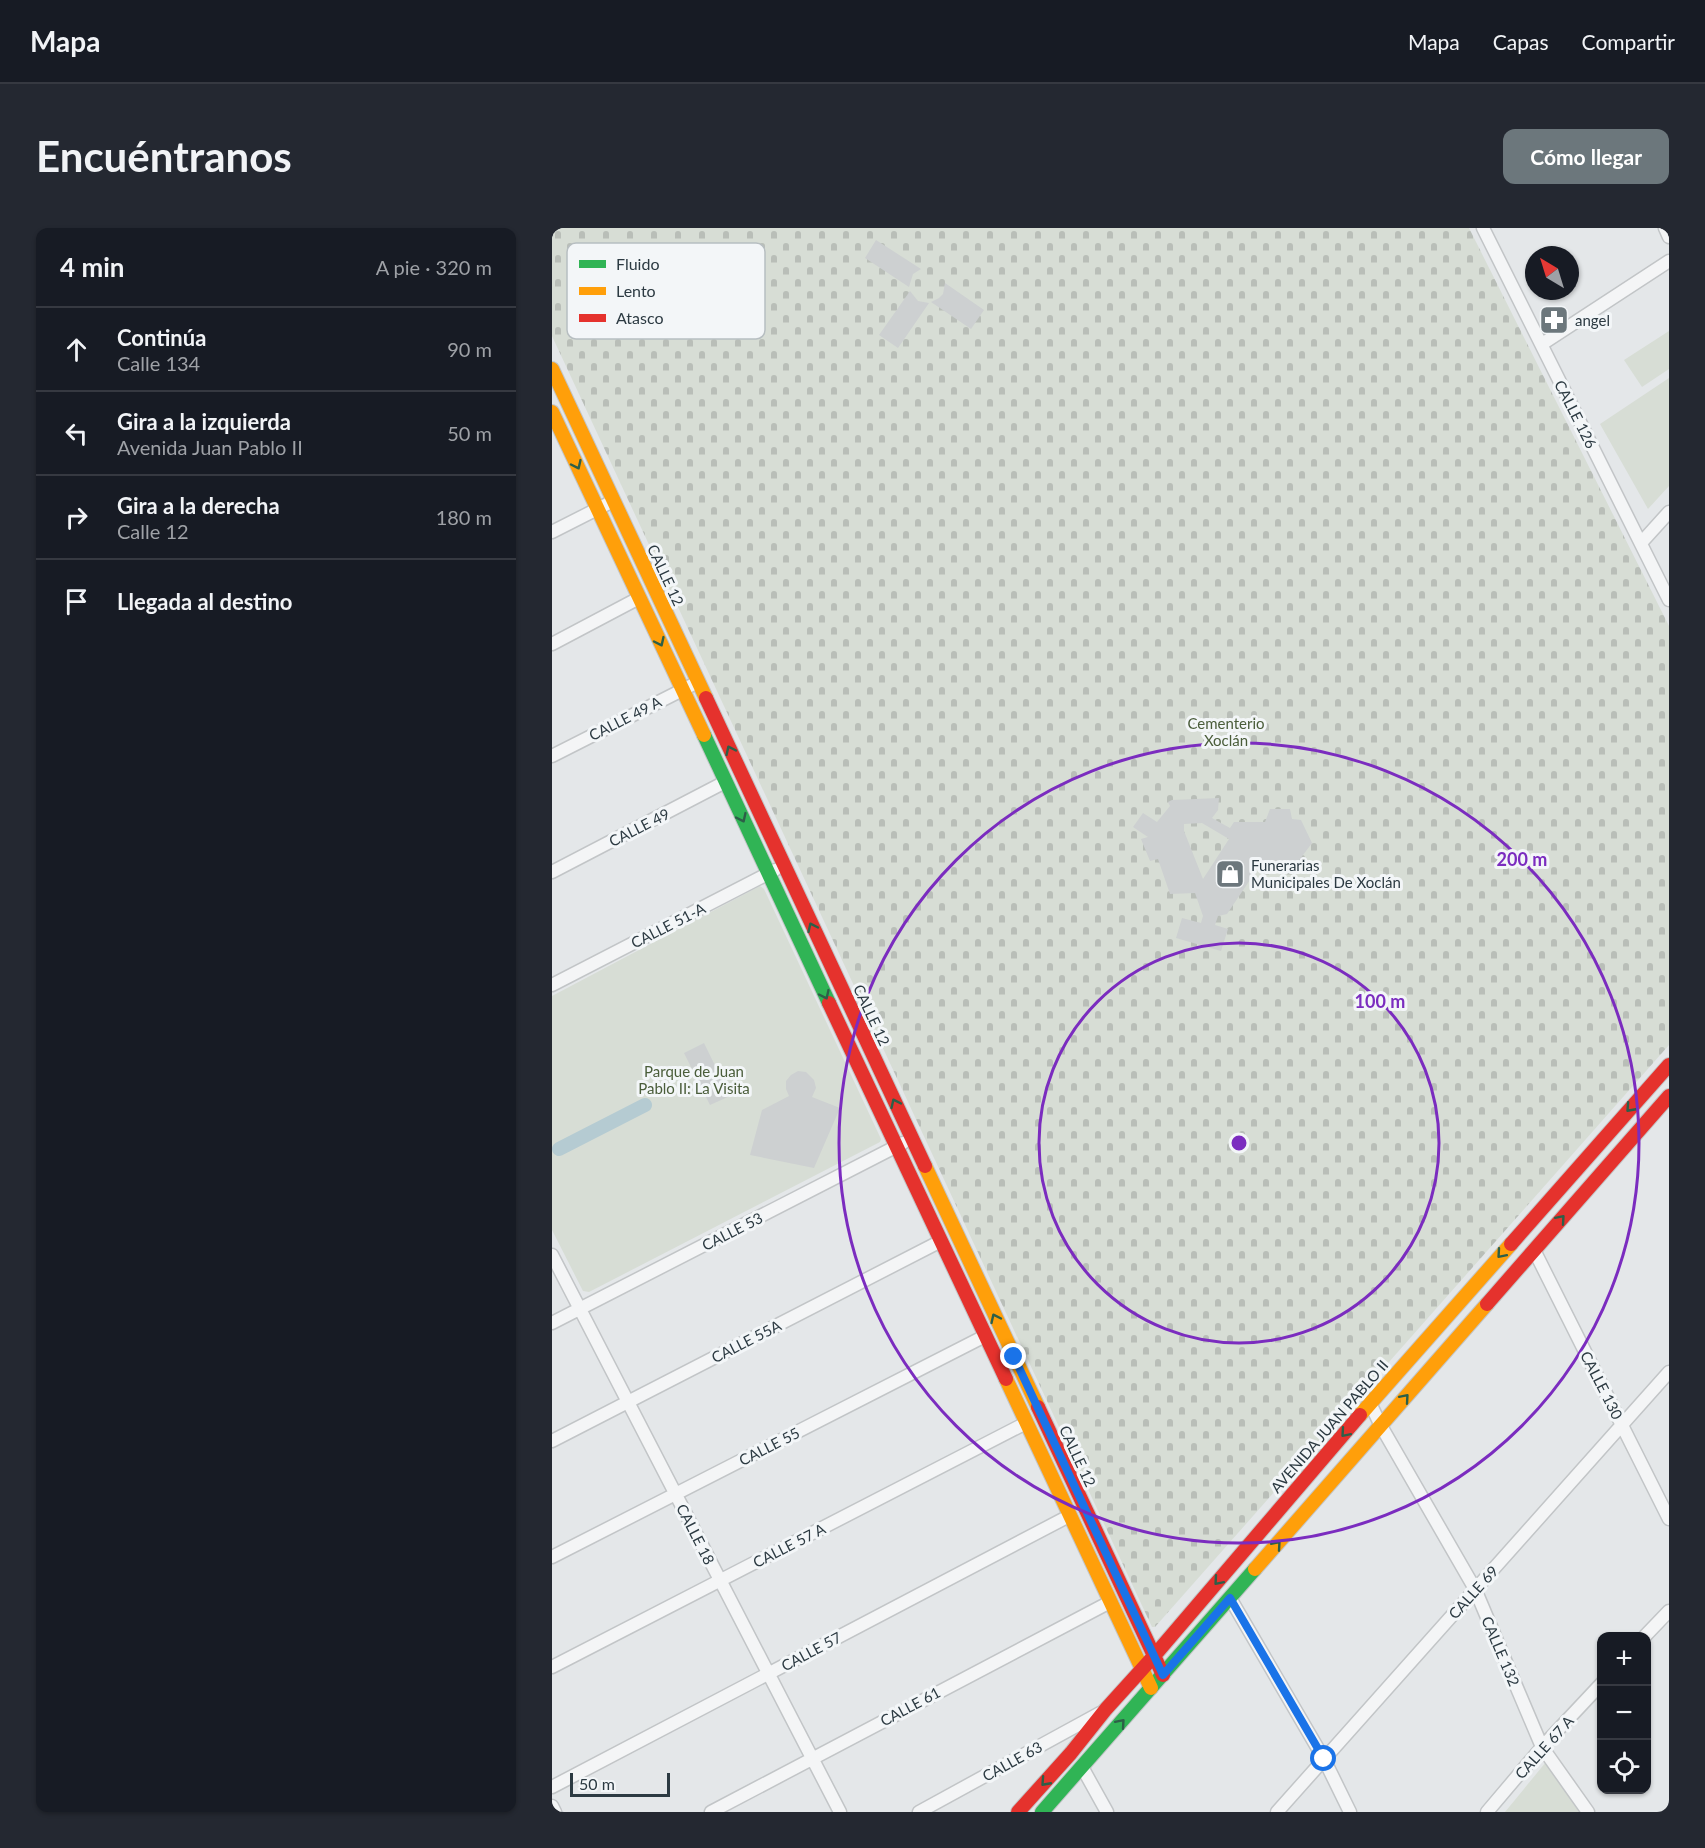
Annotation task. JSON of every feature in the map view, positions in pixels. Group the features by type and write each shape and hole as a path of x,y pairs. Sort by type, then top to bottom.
{"street":[{"name":"CALLE 126","path":"1484,228 1669,600"},
{"path":"1665,228 1669,237"},
{"path":"1542,344 1669,261"},
{"name":"CALLE 12","path":"552,369 1163,1675"},
{"path":"553,415 1151,1688"},
{"path":"552,532 613,501"},
{"path":"1641,543 1669,512"},
{"path":"552,644 639,598"},
{"name":"CALLE 49 A","path":"552,756 698,682"},
{"name":"CALLE 49","path":"552,872 725,782"},
{"name":"CALLE 51-A","path":"552,985 784,865"},
{"name":"AVENIDA JUAN PABLO II","path":"1018,1812 1370,1403 1669,1065"},
{"path":"1042,1812 1669,1096"},
{"name":"CALLE 53","path":"552,1323 912,1139"},
{"name":"CALLE 55A","path":"552,1441 941,1241"},
{"name":"CALLE 130","path":"1534,1250 1669,1519"},
{"name":"CALLE 18","path":"552,1255 840,1812"},
{"name":"CALLE 55","path":"552,1557 985,1336"},
{"path":"999,1366 1014,1357"},
{"name":"CALLE 69","path":"1277,1812 1669,1372"},
{"name":"CALLE 132","path":"1370,1403 1475,1589 1542,1747 1588,1812"},
{"name":"CALLE 57 A","path":"552,1667 1026,1423"},
{"name":"CALLE 57","path":"552,1787 1070,1516"},
{"path":"1230,1598 1324,1759 1350,1812"},
{"name":"CALLE 61","path":"711,1812 1110,1602"},
{"path":"1649,1632 1669,1611"},
{"name":"CALLE 67 A","path":"1487,1812 1542,1747 1599,1686"},
{"name":"CALLE 63","path":"919,1812 1106,1709"},
{"path":"1083,1767 1107,1812"},
{"path":"552,1806 555,1812"}],"green space":[{"name":"Cementerio Xoclán","path":"552,228 1469,228 1669,626 1669,1045 1155,1627 1152,1627 552,336"},
{"path":"1669,331 1669,369 1642,387 1624,360"},
{"path":"1669,378 1669,486 1648,509 1600,424"},
{"name":"Parque de Juan Pablo II: La Visita","path":"760,886 764,889 881,1139 880,1142 589,1292 583,1291 552,1230 552,996"},
{"path":"1546,1762 1579,1812 1505,1812"}],"building":[{"path":"876,240 921,269 913,274 909,287 865,258"},
{"path":"945,283 984,310 971,329 931,302 943,294"},
{"path":"910,291 918,301 929,303 898,348 879,335"},
{"name":"Funerarias Municipales De Xoclán","path":"1219,798 1218,810 1212,818 1230,828 1234,822 1265,822 1270,809 1290,809 1292,819 1301,820 1312,843 1294,867 1258,868 1227,914 1218,916 1215,925 1228,929 1221,951 1176,938 1182,918 1201,923 1203,916 1195,893 1170,894 1158,859 1150,861 1141,839 1148,837 1133,827 1143,813 1157,822 1170,806 1168,802","holes":["1202,823 1229,839 1203,879 1184,831 1184,824"]},
{"path":"704,1043 730,1096 710,1105 684,1053"},
{"path":"798,1071 806,1072 814,1080 816,1088 812,1097 840,1108 814,1168 750,1155 762,1110 789,1096 786,1081"}],"waterway":[{"path":"559,1149 645,1105"}],"traffic: fast":[{"path":"704,735 829,1003"},
{"path":"1042,1812 1255,1569"}],"traffic: slow":[{"path":"552,369 706,698"},
{"path":"552,412 704,735"},
{"path":"925,1166 1038,1407"},
{"path":"1360,1415 1511,1244"},
{"path":"1255,1569 1487,1304"},
{"path":"1006,1379 1151,1688"}],"traffic: jam":[{"path":"706,698 925,1166"},
{"path":"829,1003 1006,1379"},
{"path":"1511,1244 1669,1065"},
{"path":"1487,1304 1669,1096"},
{"path":"1038,1407 1163,1675"},
{"path":"1018,1812 1360,1415"}],"place":[{"name":"angel","path":"1554,320"},
{"name":"Funerarias Municipales De Xoclán","path":"1230,874"}],"route":[{"path":"1014,1357 1163,1675 1230,1598 1324,1759"}]}
